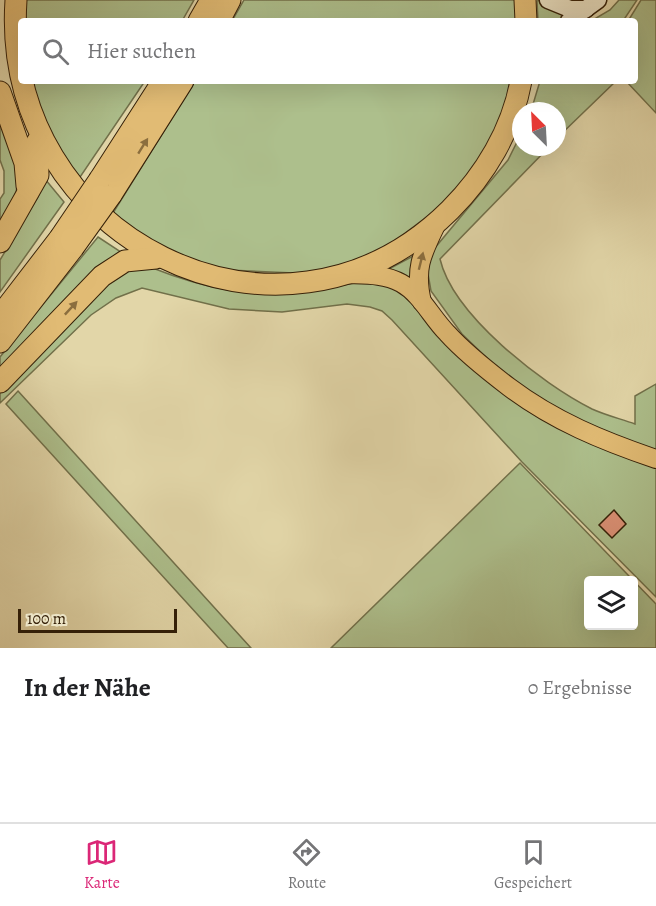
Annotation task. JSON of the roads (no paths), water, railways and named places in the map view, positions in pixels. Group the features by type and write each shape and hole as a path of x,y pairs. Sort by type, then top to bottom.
{"highway":[{"path":"16,0 18,68"},
{"path":"201,18 211,0"},
{"path":"221,18 230,0"},
{"path":"525,0 526,18"},
{"path":"21,84 36,132 63,178 90,210 121,236 156,258 215,278 256,284 297,283 342,274 393,253 437,223 457,203 485,168 506,129 521,84"},
{"path":"106,187 161,84"},
{"path":"0,342 66,243 181,84"},
{"path":"0,92 25,163 27,188 23,204"},
{"path":"0,242 38,175 36,132"},
{"path":"0,316 66,243"},
{"path":"0,382 102,276 126,261 156,258"}],"main road":[{"path":"548,0 570,9 592,4"},
{"path":"572,18 592,4"},
{"path":"422,302 418,279 419,261 437,223"},
{"path":"342,274 390,278 402,283 422,302 458,344 508,386 550,416 597,439 656,459"}]}
